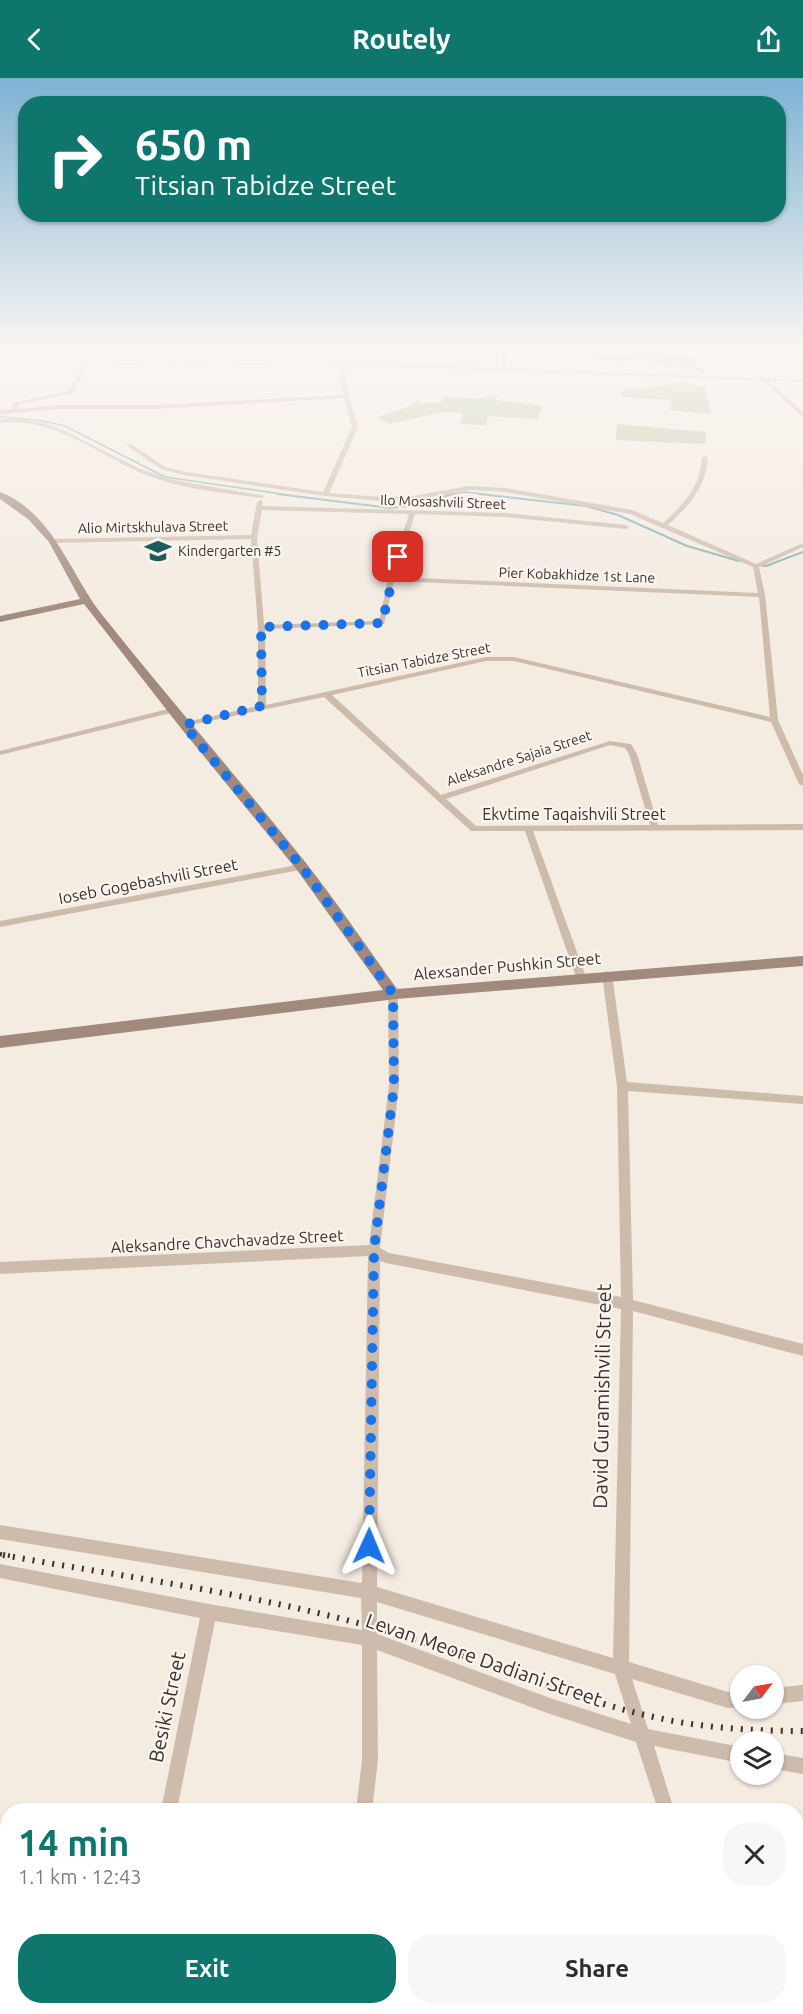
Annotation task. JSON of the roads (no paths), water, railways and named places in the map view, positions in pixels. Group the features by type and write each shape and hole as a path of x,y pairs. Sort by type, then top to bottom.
{"street":[{"path":"83,441 150,475 169,481 262,495 274,487"},
{"path":"325,494 349,441"},
{"path":"129,445 163,468 186,474 325,494 381,499 414,498 469,488 505,490 632,512 756,566 803,545"},
{"path":"665,525 682,509 702,484 705,458"},
{"path":"0,495 31,517 52,541 86,601 184,725 302,867 393,994 394,1086 374,1250 369,1592 370,1760 365,1803"},
{"path":"262,495 254,537 261,627 262,706"},
{"name":"Ilo Mosashvili Street","path":"259,508 506,515 626,526"},
{"path":"261,627 382,623 392,579 412,513"},
{"name":"Alio Mirtskhulava Street","path":"52,541 254,537"},
{"path":"756,566 762,595 774,720 803,784"},
{"name":"Pier Kobakhidze 1st Lane","path":"392,579 762,595"},
{"path":"0,620 86,601"},
{"name":"Titsian Tabidze Street","path":"184,725 262,706 486,659 513,659 774,720"},
{"name":"Ekvtime Taqaishvili Street","path":"326,694 474,829 803,827"},
{"path":"0,753 172,710"},
{"name":"Aleksandre Sajaia Street","path":"439,798 610,744 628,746 633,753 655,829"},
{"path":"528,829 581,977"},
{"name":"Ioseb Gogebashvili Street","path":"0,924 302,867"},
{"name":"Alexsander Pushkin Street","path":"0,1042 393,994 581,977 803,961"},
{"name":"David Guramishvili Street","path":"607,975 622,1086 627,1304 621,1668 664,1803"},
{"path":"622,1086 803,1100"},
{"name":"Aleksandre Chavchavadze Street","path":"0,1268 374,1250 386,1257 627,1304 803,1350"},
{"name":"Levan Meore Dadiani Street","path":"0,1532 369,1592 730,1700"},
{"name":"Levan Meore Dadiani Street","path":"0,1571 209,1612 369,1639 550,1706 643,1736 730,1753"},
{"name":"Besiki Street","path":"170,1803 209,1612"},
{"path":"784,1695 803,1693"},
{"path":"784,1763 803,1766"}],"waterway":[{"path":"95,441 165,477 288,495"},
{"path":"453,494 465,492 492,495"},
{"path":"278,494 390,508 409,506 453,494"},
{"path":"447,495 453,494"},
{"path":"479,494 586,506 618,515 687,546 739,561"},
{"path":"758,565 766,566 803,552"}],"railway":[{"path":"0,1554 11,1556"},
{"path":"3,1555 187,1586 324,1614 408,1638 606,1705 646,1715 714,1727 803,1731"}],"place":[{"name":"Kindergarten #5","path":"158,551"}]}
